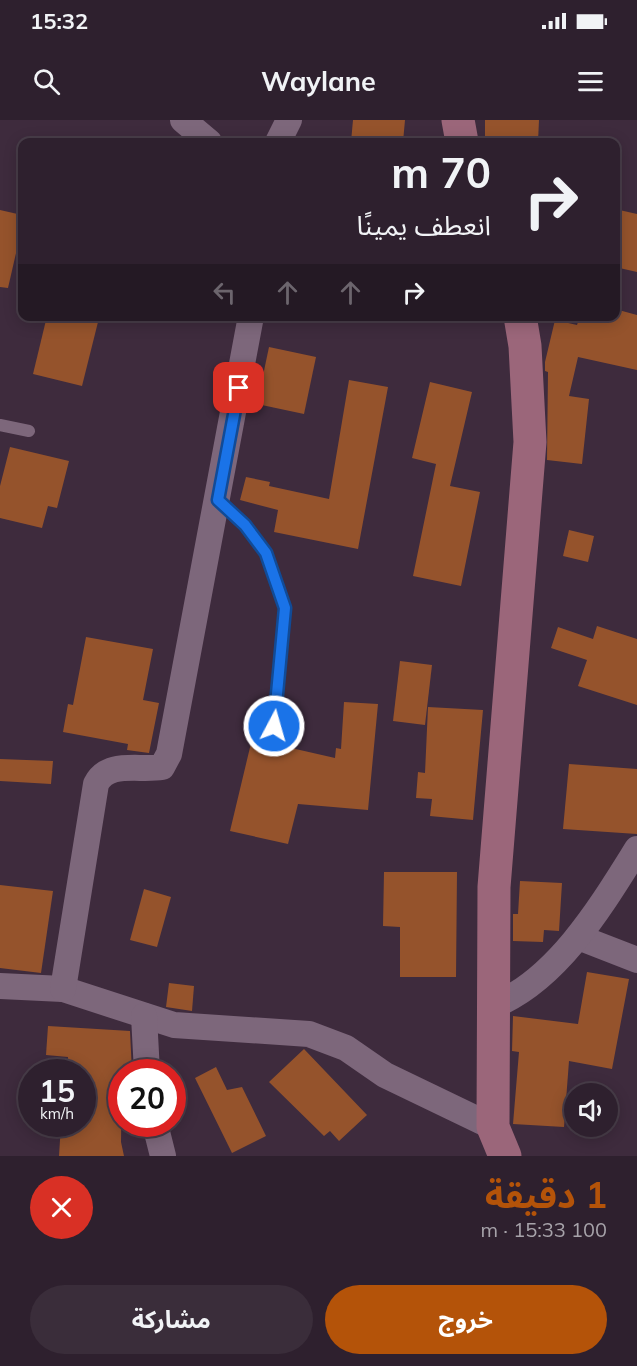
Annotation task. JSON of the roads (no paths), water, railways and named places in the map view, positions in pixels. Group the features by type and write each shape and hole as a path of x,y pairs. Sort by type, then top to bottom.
{"main road":[{"path":"458,120 461,138"},
{"path":"499,1142 494,887 530,442 525,346 521,321"}],"street":[{"path":"183,120 204,138"},
{"path":"63,989 96,784 101,773 112,769 162,767 169,754 218,500 249,321"},
{"path":"495,1005 510,999 543,972 578,937 637,849"},
{"path":"578,937 637,960"},
{"path":"0,986 63,989 89,995 174,1025 309,1034 327,1039 346,1048 385,1075 499,1142"},
{"path":"144,1016 146,1059"},
{"path":"158,1137 163,1156"}],"lane":[{"path":"0,425 29,431"},
{"path":"218,500 245,525 266,553 285,608 274,726"}]}
